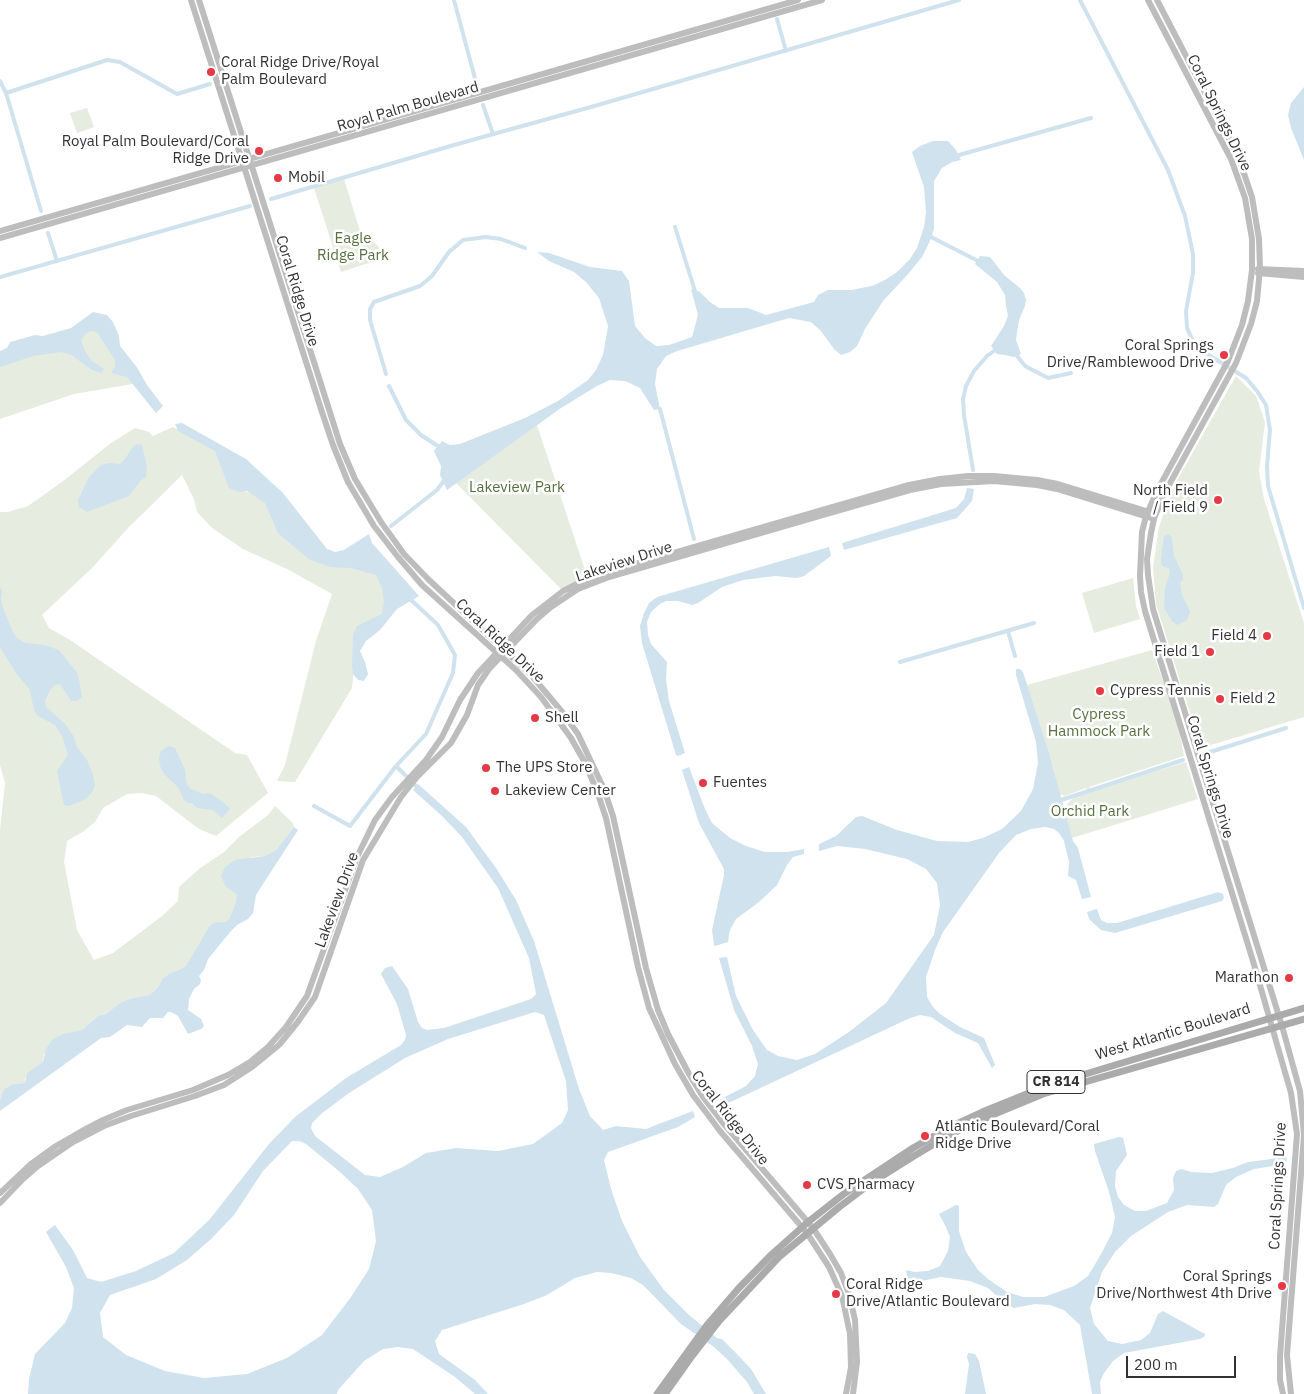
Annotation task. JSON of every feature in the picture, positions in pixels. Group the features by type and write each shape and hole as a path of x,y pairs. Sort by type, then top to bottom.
{"main road":[{"name":"Coral Ridge Drive","path":"191,0 200,17 340,444 355,479 381,522 404,554 429,580 532,676 567,718 586,748 604,789 616,830 646,968 658,1010 682,1061 700,1092 723,1123 830,1254 840,1273 852,1310 856,1335 858,1362 853,1394"},
{"name":"Coral Ridge Drive","path":"199,0 200,17"},
{"name":"Royal Palm Boulevard","path":"0,238 798,0"},
{"name":"Royal Palm Boulevard","path":"0,231 822,0"},
{"name":"Coral Springs Drive","path":"1148,0 1234,166 1245,198 1252,239 1252,270 1248,301 1242,324 1228,361 1161,484 1147,514 1140,559 1141,592 1145,611 1273,1028 1291,1093 1296,1134 1280,1356 1280,1380 1283,1394"},
{"name":"Coral Springs Drive","path":"1157,0 1238,156 1246,177 1257,220 1260,271 1257,301 1251,324 1229,377 1164,494 1155,516 1147,559 1149,590 1153,608 1279,1015 1300,1090 1304,1135 1287,1355 1292,1394"},
{"name":"Coral Ridge Drive","path":"247,163 324,418 348,482 374,526 422,585 498,654 541,697 560,722 584,761 606,818 649,1008 674,1064 693,1095 717,1127 808,1228 834,1276 847,1317 851,1359 846,1394"},
{"path":"1252,270 1304,277"},
{"path":"1260,271 1304,271"},
{"name":"Lakeview Drive","path":"0,1193 31,1164 56,1146 82,1131 128,1110 210,1083 250,1062 268,1047 286,1027 307,996 358,857 366,837 382,808 405,786 426,760 442,737 469,684 503,649 532,614 563,591 585,580 608,572 908,485 940,479 968,476 1022,478 1058,484 1155,516"},
{"name":"Lakeview Drive","path":"415,775 451,743 463,723 478,685 498,654"},
{"name":"Lakeview Drive","path":"0,1203 33,1170 73,1142 104,1126 224,1085 252,1067 279,1045 297,1023 314,997 363,860 405,786"},
{"name":"West Atlantic Boulevard","path":"656,1394 756,1270 871,1174 913,1148 948,1128 1001,1103 1067,1078 1304,1008"},
{"name":"West Atlantic Boulevard","path":"808,1228 871,1183 914,1156 951,1134 997,1113 1043,1094 1080,1082 1304,1019"},
{"name":"West Atlantic Boulevard","path":"665,1394 689,1353"}],"green space":[{"path":"87,108 94,127 77,133 70,113"},
{"name":"Eagle Ridge Park","path":"344,179 359,228 378,246 384,258 341,272 314,188"},
{"path":"102,326 138,383 74,394 0,419 0,357"},
{"path":"1236,376 1256,396 1265,422 1259,472 1264,499 1304,623 1304,717 1201,748 1156,604 1153,568 1159,527 1170,493"},
{"name":"Lakeview Park","path":"537,425 587,576 561,589 456,483"},
{"path":"173,427 215,450 230,487 272,499 334,564 385,565 389,607 356,651 352,688 295,782 277,781 285,765 316,641 332,594 289,570 243,549 212,528 197,512 194,499 182,475 128,528 93,567 42,615 49,628 70,640 235,753 247,755 268,793 216,836 199,829 156,796 142,793 127,794 103,808 95,822 67,841 64,862 77,930 94,960 113,953 162,916 178,901 179,887 268,815 275,806 293,823 294,827 276,850 265,856 251,857 226,887 237,895 238,898 229,919 226,923 213,923 186,966 163,978 150,995 133,998 106,1014 98,1016 82,1030 76,1032 44,1054 43,1062 31,1070 25,1079 25,1083 13,1084 4,1089 0,1100 0,830 5,783 0,765 0,512 8,512 28,506 111,443 135,428 149,432 153,436"},
{"path":"1133,578 1136,606 1140,619 1094,633 1082,593"},
{"name":"Cypress Hammock Park","path":"1152,650 1178,723 1184,756 1089,787 1091,791 1186,762 1198,799 1072,838 1064,810 1076,795 1088,792 1086,788 1065,796 1059,794 1054,770 1027,685"}],"water":[{"path":"1304,87 1304,160 1291,128 1288,115 1291,103"},
{"path":"933,141 948,141 956,150 961,160 952,162 942,168 934,181 934,229 929,243 922,257 883,301 865,329 857,346 850,352 841,355 811,322 789,318 677,351 666,356 657,369 655,384 660,409 654,410 640,388 625,381 610,380 561,408 447,490 440,475 441,466 434,451 442,441 450,445 460,444 525,418 558,401 588,380 596,370 603,355 608,326 599,298 586,282 574,272 549,261 537,252 549,253 590,267 622,271 629,281 635,326 645,338 656,346 669,345 692,337 698,315 691,289 700,292 719,308 748,308 766,315 814,302 818,295 828,290 851,290 872,286 897,272 910,259 917,248 924,227 926,213 924,187 912,152 920,146"},
{"path":"980,256 990,257 1005,276 1024,293 1025,306 1019,320 1016,340 1021,354 1013,357 997,354 991,346 1008,316 1005,295 997,282 975,264"},
{"path":"93,312 107,315 113,322 119,336 120,346 163,406 156,413 127,377 111,373 115,367 115,360 97,332 91,331 85,334 81,341 92,361 104,369 101,373 92,370 70,354 61,352 33,356 0,367 0,351 7,348 10,342 35,335 43,336 71,328"},
{"path":"182,423 246,459 283,493 327,549 335,552 344,550 369,534 372,543 419,596 397,609 380,630 366,641 360,651 368,674 364,681 358,680 353,674 353,635 357,626 382,614 384,602 382,588 376,575 351,568 330,567 309,559 278,533 265,503 247,491 239,492 229,488 215,451 178,431 175,424"},
{"path":"137,444 142,445 147,467 146,477 140,481 129,496 87,512 79,507 78,500 89,477 101,465 109,463 120,464"},
{"path":"967,488 974,489 972,501 957,518 844,550 842,543 956,508 964,499"},
{"path":"1169,534 1172,539 1174,556 1183,575 1183,580 1180,582 1182,595 1190,611 1187,620 1177,625 1172,621 1164,608 1165,588 1170,573 1169,568 1161,564 1161,559 1164,536"},
{"path":"829,547 831,556 804,576 797,578 775,576 743,580 722,587 698,603 692,605 678,601 666,601 651,612 647,622 648,635 651,644 667,662 666,679 669,701 685,753 676,755 642,643 640,626 649,603 657,597"},
{"path":"0,587 3,608 17,638 25,643 44,645 59,650 78,674 82,697 77,701 71,701 60,684 55,685 50,690 45,701 46,707 65,724 74,737 77,747 87,760 93,775 95,785 92,792 86,799 69,806 64,805 57,771 68,755 62,736 55,725 38,716 34,710 30,690 16,673 0,647"},
{"path":"1016,669 1020,669 1023,672 1049,753 1073,841 1078,848 1091,897 1082,899 1076,880 1068,876 1069,862 1064,841 1059,833 1054,829 1045,827 1031,829 1016,835 999,853 943,932 926,977 927,997 940,1014 960,1027 984,1038 995,1065 992,1068 978,1043 955,1033 931,1017 920,1015 722,1106 719,1100 746,1086 755,1076 758,1064 752,1046 734,1010 719,958 727,957 736,996 753,1030 767,1050 778,1056 797,1060 815,1054 849,1032 886,1003 934,935 940,905 937,883 926,869 907,859 865,849 837,846 819,851 819,844 836,836 856,817 862,816 897,830 937,841 968,842 983,838 1002,829 1021,811 1033,789 1038,763 1036,742 1016,675"},
{"path":"168,746 175,748 185,770 187,785 191,789 203,794 210,793 230,809 222,818 213,810 197,808 192,803 184,800 178,787 165,775 160,766 159,758 161,751"},
{"path":"689,767 712,823 730,838 765,852 787,852 804,849 804,854 793,857 787,865 777,885 759,902 736,919 730,930 728,942 715,946 712,930 724,869 699,823 682,770"},
{"path":"418,784 466,827 496,868 516,900 534,941 579,1089 590,1116 603,1130 616,1126 646,1129 693,1111 695,1117 678,1127 608,1152 604,1160 611,1189 622,1221 640,1257 664,1290 689,1315 717,1338 722,1339 735,1352 751,1369 766,1394 754,1394 747,1382 727,1359 714,1347 681,1324 643,1285 631,1278 597,1272 575,1278 547,1295 524,1304 442,1330 435,1341 439,1354 475,1380 488,1394 475,1394 455,1377 413,1349 398,1347 383,1349 364,1361 338,1390 337,1394 28,1394 29,1379 35,1354 65,1323 72,1308 74,1288 66,1267 46,1232 55,1225 73,1250 87,1278 101,1282 136,1271 174,1253 210,1219 269,1144 295,1117 346,1078 401,1045 405,1040 406,1035 397,1004 381,974 385,968 392,966 408,989 418,1022 422,1028 427,1030 444,1028 531,999 536,994 529,958 498,888 462,837 413,790","holes":["535,1012 544,1015 566,1081 568,1110 562,1123 533,1144 498,1151 456,1148 426,1153 403,1167 380,1177 365,1175 315,1136 311,1128 312,1123 321,1114 349,1093 405,1058 448,1039","292,1141 306,1144 340,1172 358,1189 372,1210 376,1241 369,1269 351,1297 322,1335 287,1358 247,1374 204,1378 165,1371 126,1355 103,1337 100,1313 110,1295 156,1279 187,1260 234,1215 263,1171"]},
{"path":"294,827 298,830 256,895 253,913 231,931 208,959 204,970 199,976 200,984 194,989 189,999 188,1010 201,1019 204,1026 201,1029 188,1034 178,1016 171,1012 168,1012 163,1018 150,1018 142,1027 127,1025 110,1037 101,1038 0,1111 0,1100 4,1089 13,1084 25,1083 27,1074 43,1062 46,1049 52,1040 63,1034 82,1030 98,1016 106,1014 122,1002 150,995 163,978 186,966 209,927 213,923 226,922 236,902 237,895 226,887 221,876 225,867 235,860 265,856 276,850"},
{"path":"1218,892 1223,894 1224,898 1222,901 1115,933 1101,930 1089,919 1087,912 1097,909 1101,920 1107,923 1117,923"},
{"path":"1119,1137 1123,1138 1127,1155 1116,1171 1115,1186 1118,1197 1124,1205 1135,1211 1146,1211 1167,1203 1174,1190 1173,1178 1176,1171 1181,1169 1191,1172 1212,1173 1248,1162 1287,1157 1286,1164 1254,1169 1236,1177 1226,1185 1218,1204 1214,1207 1187,1205 1168,1212 1131,1236 1115,1252 1102,1272 1090,1308 1094,1324 1108,1341 1122,1344 1141,1340 1150,1333 1158,1314 1163,1311 1205,1334 1205,1336 1200,1339 1124,1353 1113,1361 1104,1373 1100,1382 1101,1394 1092,1394 1080,1325 1064,1310 1050,1305 1035,1304 1014,1308 1007,1305 988,1288 970,1281 941,1277 912,1283 909,1281 906,1272 907,1270 914,1272 928,1271 940,1266 948,1251 950,1237 939,1214 956,1205 959,1206 959,1231 966,1252 978,1270 988,1279 1007,1292 1023,1297 1044,1297 1074,1286 1088,1276 1100,1256 1112,1233 1115,1217 1094,1144"},
{"path":"968,1353 975,1354 979,1361 986,1394 965,1394 969,1364"}],"waterway":[{"path":"454,0 477,86"},
{"path":"271,199 959,0"},
{"path":"1080,0 1168,170 1185,216 1193,254 1193,273 1186,311 1187,328 1193,341 1204,352 1246,378 1266,405 1270,430 1267,466 1268,486 1304,608"},
{"path":"777,19 786,51"},
{"path":"41,211 6,93 107,60 120,62 177,94 210,84"},
{"path":"0,81 6,93"},
{"path":"483,105 493,134"},
{"path":"959,155 1091,118"},
{"path":"0,277 250,206"},
{"path":"675,227 695,291"},
{"path":"48,233 57,261"},
{"path":"386,374 370,320 370,309 374,302 420,286 432,276 449,252 463,240 486,237 501,239 525,248"},
{"path":"931,237 980,262"},
{"path":"973,470 963,399 966,386 974,371 987,356 998,348"},
{"path":"1014,352 1025,366 1048,378 1071,373"},
{"path":"389,386 406,420 421,435 441,448"},
{"path":"660,409 694,539"},
{"path":"391,526 437,490 446,478"},
{"path":"314,806 350,826 396,766 426,734 453,673 455,655 438,625 409,598"},
{"path":"900,662 1034,623"},
{"path":"1008,631 1015,656"},
{"path":"1207,753 1286,728"},
{"path":"1061,800 1183,760"},
{"path":"396,766 416,786"}],"place":[{"name":"Coral Ridge Drive/Royal Palm Boulevard","path":"211,72"},
{"name":"Royal Palm Boulevard/Coral Ridge Drive","path":"259,151"},
{"name":"Mobil","path":"278,178"},
{"name":"Coral Springs Drive/Ramblewood Drive","path":"1224,355"},
{"name":"North Field / Field 9","path":"1218,500"},
{"name":"Field 4","path":"1267,636"},
{"name":"Field 1","path":"1210,652"},
{"name":"Cypress Tennis","path":"1100,691"},
{"name":"Field 2","path":"1220,699"},
{"name":"Shell","path":"535,718"},
{"name":"The UPS Store","path":"486,768"},
{"name":"Fuentes","path":"703,783"},
{"name":"Lakeview Center","path":"495,791"},
{"name":"Marathon","path":"1289,978"},
{"name":"Atlantic Boulevard/Coral Ridge Drive","path":"925,1136"},
{"name":"CVS Pharmacy","path":"807,1185"},
{"name":"Coral Springs Drive/Northwest 4th Drive","path":"1282,1286"},
{"name":"Coral Ridge Drive/Atlantic Boulevard","path":"836,1294"}],"park label":[{"name":"Orchid Park","path":"1090,812"}]}
